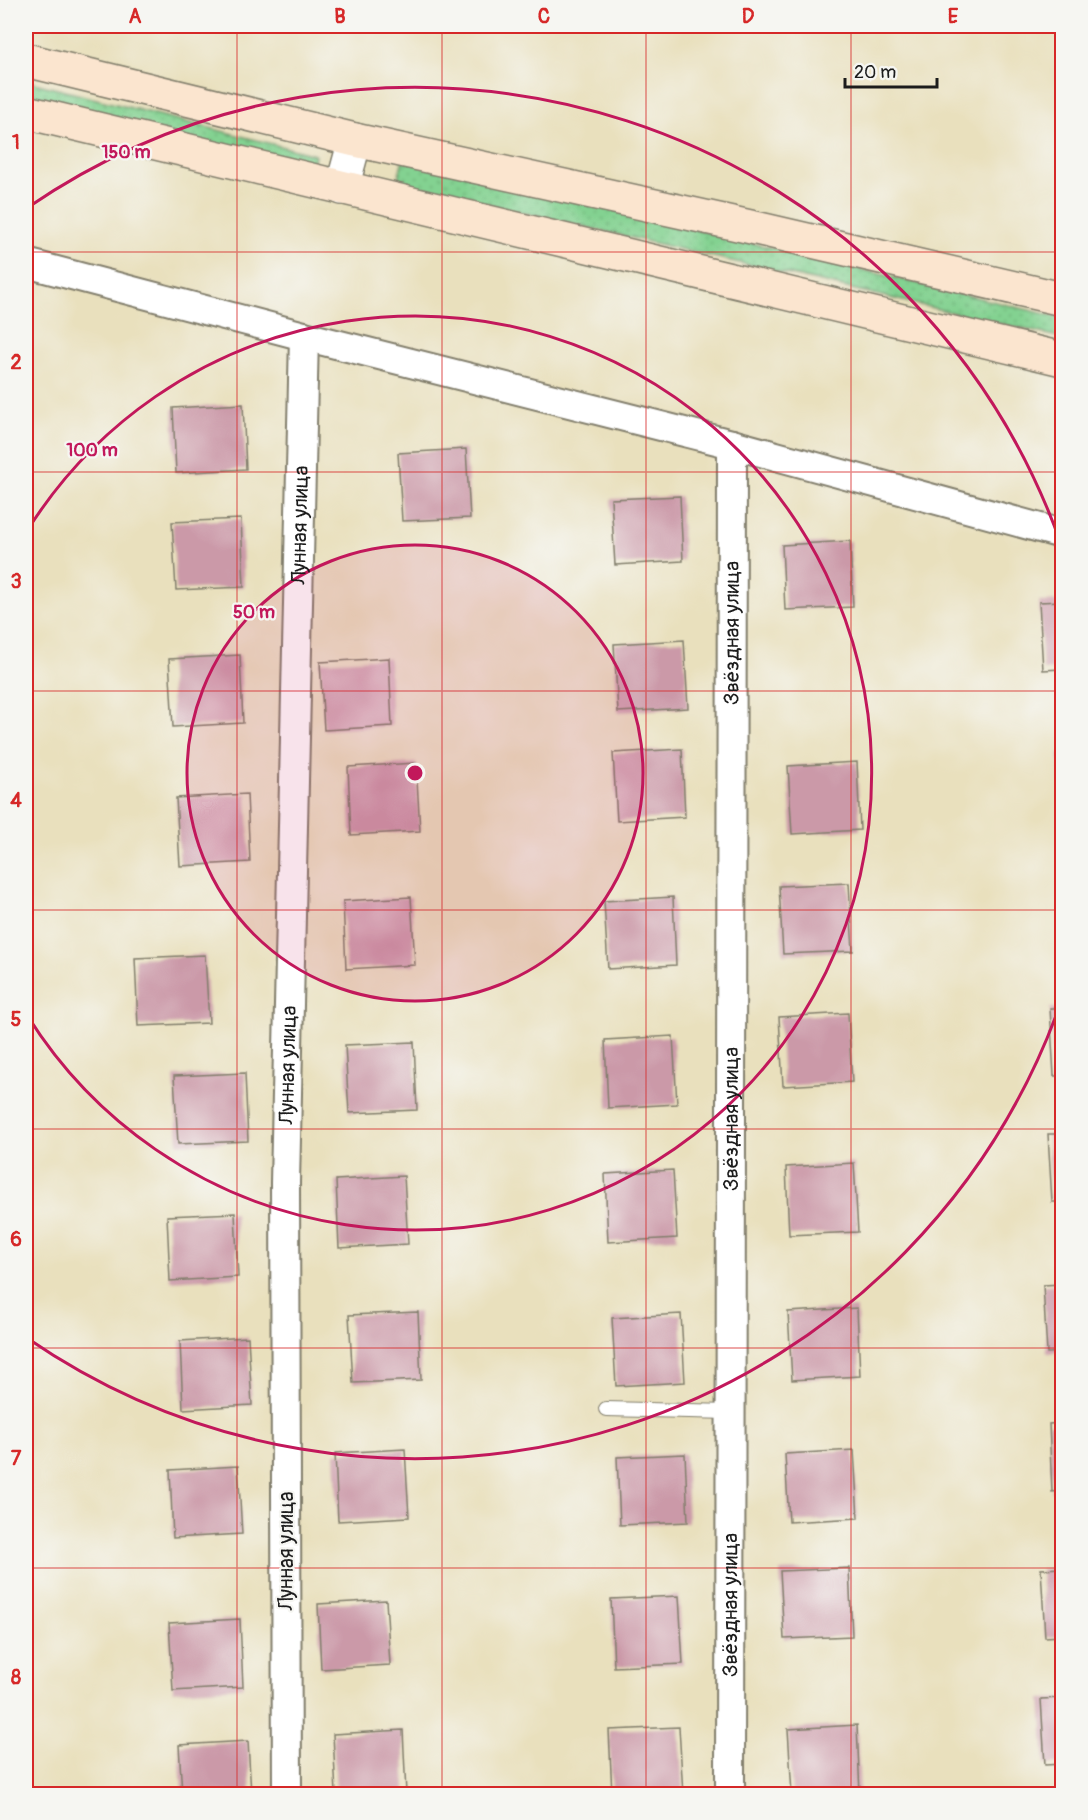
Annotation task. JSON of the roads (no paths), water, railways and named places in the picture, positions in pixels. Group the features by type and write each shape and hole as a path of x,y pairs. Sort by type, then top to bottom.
{"main road":[{"path":"26,60 355,140 760,229 1062,299"},
{"path":"26,112 1062,358"}],"street":[{"path":"342,188 355,140"},
{"path":"26,263 732,444 1062,534"},
{"name":"Лунная улица","path":"287,1794 285,1184 304,336"},
{"name":"Звёздная улица","path":"730,1794 732,444"}],"lane":[{"path":"606,1409 730,1412"}]}
